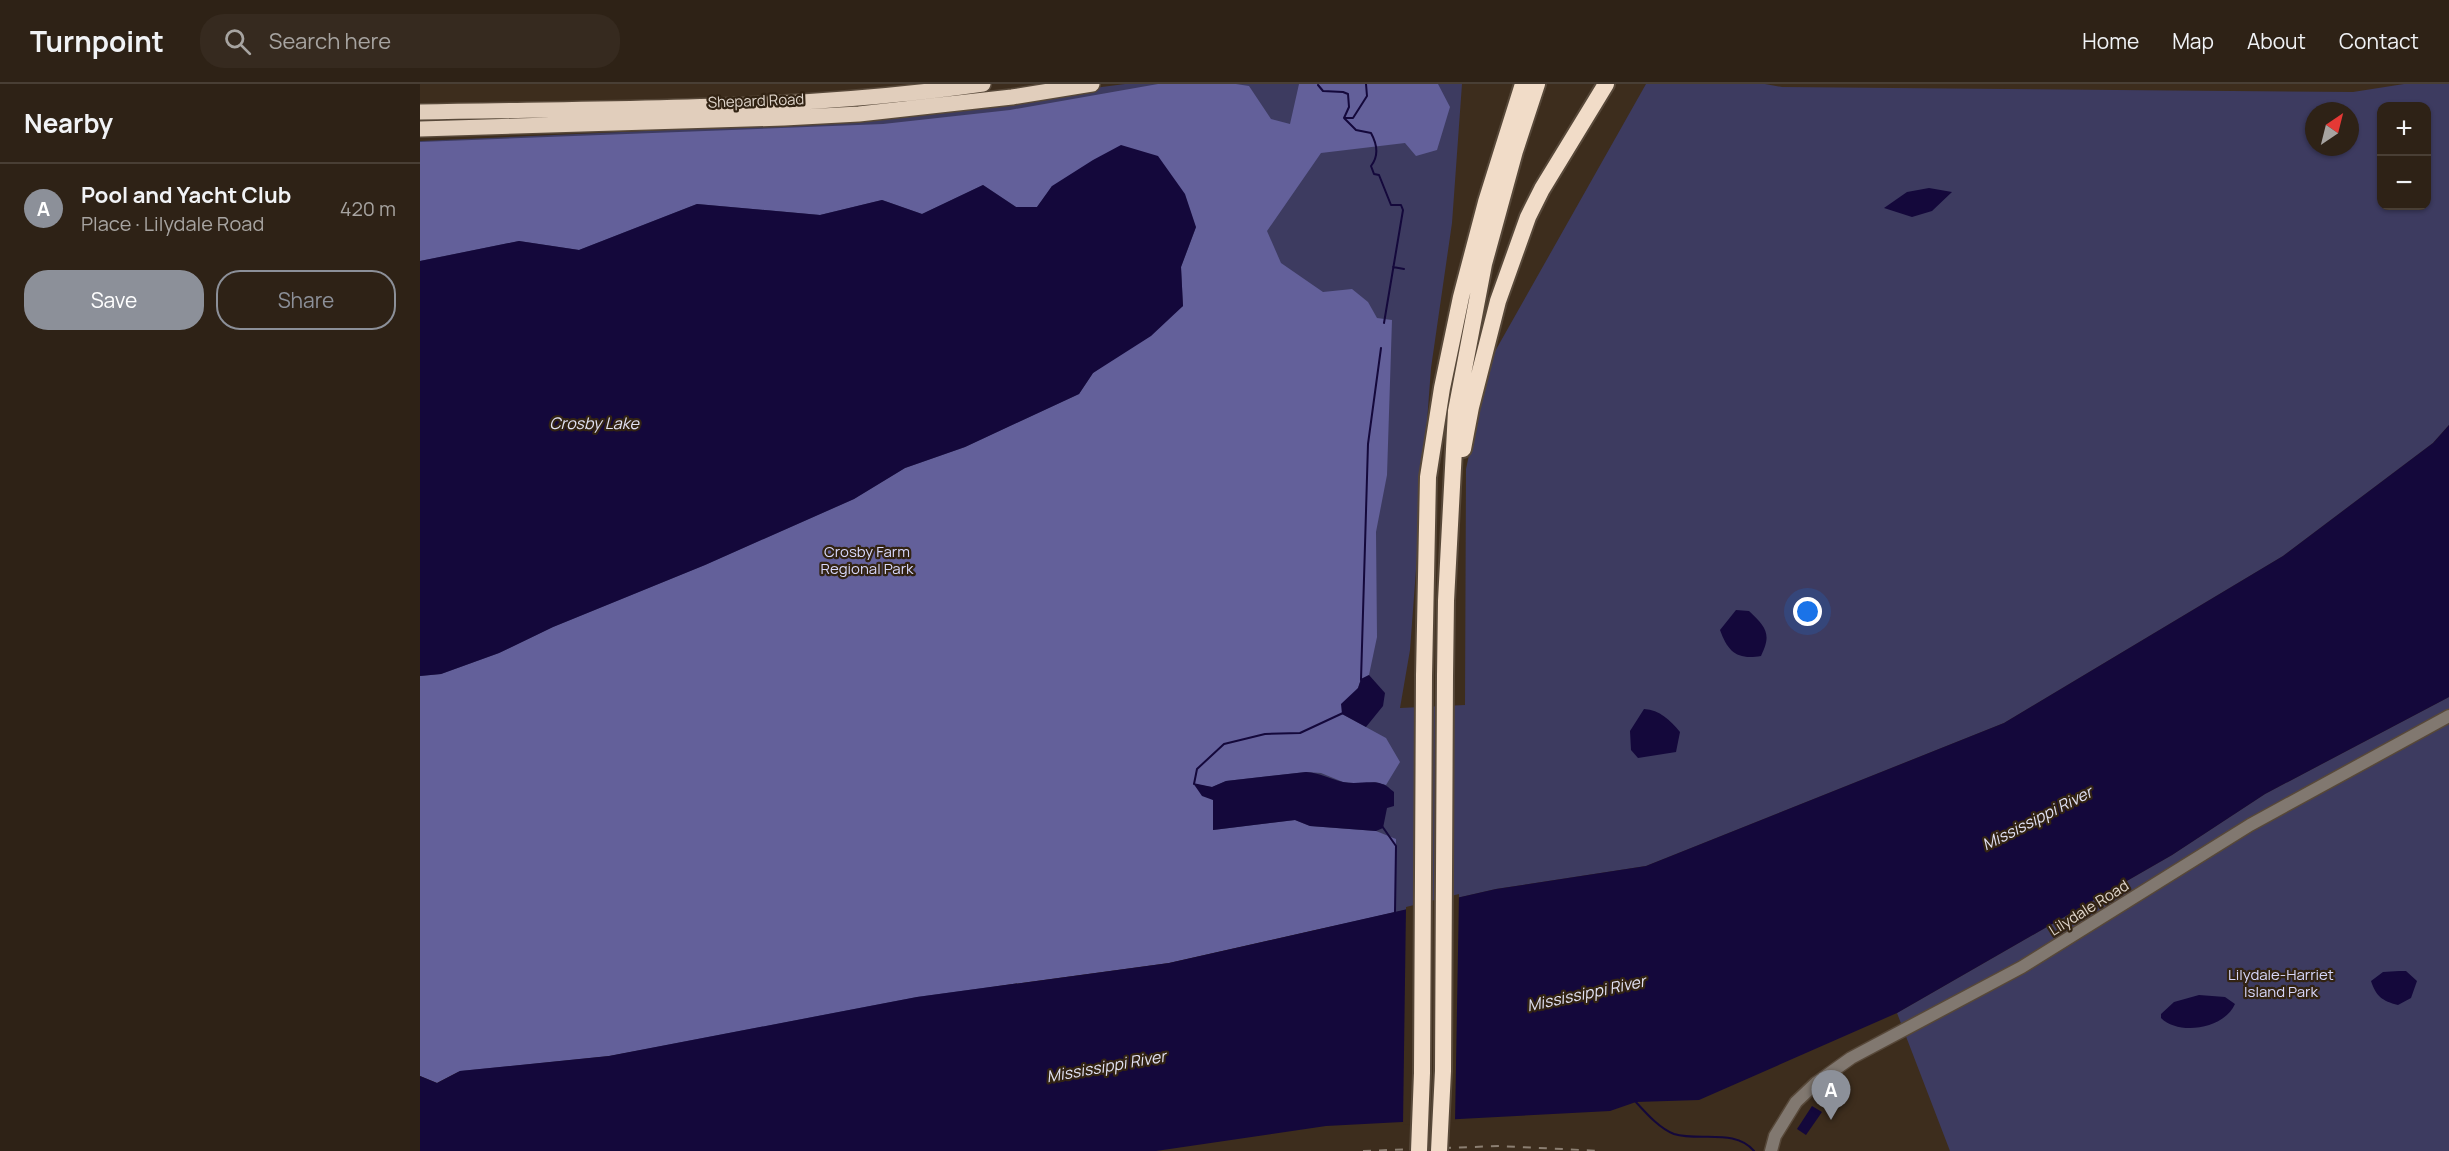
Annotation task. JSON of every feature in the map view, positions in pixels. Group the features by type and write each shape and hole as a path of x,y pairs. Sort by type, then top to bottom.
{"highway":[{"name":"Shepard Road","path":"420,112 782,104 886,96 983,84"},
{"name":"Shepard Road","path":"420,129 859,114 990,100 1092,84"},
{"path":"1419,1151 1422,1073 1424,676 1428,477 1442,388 1461,297 1486,202 1523,84"},
{"path":"1439,1151 1443,1071 1445,676 1450,499 1456,411 1484,264 1515,151 1537,84"},
{"path":"1450,499 1498,301 1528,217 1542,189 1606,84"}],"street":[{"name":"Lilydale Road","path":"1771,1151 1775,1136 1796,1102 1816,1083 1851,1058 2022,967 2250,825 2449,716"}],"green space":[{"name":"Crosby Farm Regional Park","path":"1125,84 1462,84 1452,223 1431,368 1410,650 1400,708 1465,705 1466,469 1489,362 1646,84 2353,92 2404,84 2449,84 2449,425 2433,443 2283,556 2004,723 1646,866 1496,889 1344,924 609,1056 420,1076 420,141 873,121 898,113"},
{"path":"1158,84 1249,86 1271,119 1290,124 1299,84 1438,84 1450,107 1437,150 1416,156 1405,143 1321,153 1267,231 1281,263 1323,292 1352,289 1368,302 1377,318 1392,320 1387,475 1376,532 1377,637 1369,675 1361,679 1342,714 1386,738 1400,762 1386,785 1375,782 1363,784 1343,782 1321,773 1306,772 1226,781 1212,787 1193,784 1213,800 1213,830 1295,820 1310,826 1376,831 1396,839 1395,912 1169,963 917,997 609,1056 460,1071 437,1083 420,1076 420,676 441,674 499,653 553,627 705,565 854,499 905,468 965,447 1079,394 1093,373 1183,306 1181,267 1196,227 1052,186 1037,207 1016,207 983,185 922,214 882,200 820,215 697,204 579,250 519,241 420,261 420,142 883,124 1010,110"},
{"name":"Lilydale-Harriet Island Park","path":"2449,697 2449,1151 1950,1151 1897,1013 2172,855 2265,794"}],"water":[{"name":"Crosby Lake","path":"1121,145 1158,156 1185,194 1196,227 1181,267 1183,306 1151,336 1093,373 1079,394 965,447 905,468 854,499 705,565 553,627 499,653 441,674 420,676 420,261 519,241 579,250 697,204 820,215 882,200 922,214 983,185 1016,207 1037,207 1052,186"},
{"path":"1929,188 1952,192 1932,211 1912,217 1884,208 1907,192"},
{"name":"Mississippi River","path":"2449,425 2449,697 2265,794 2172,855 1897,1013 1699,1100 1636,1102 1610,1111 1326,1126 1156,1151 420,1151 420,1076 437,1083 460,1071 609,1056 917,997 1169,963 1496,889 1646,866 2004,723 2283,556 2433,443"},
{"path":"1736,610 1749,611 1766,631 1766,642 1761,656 1746,657 1734,653 1726,644 1720,630"},
{"path":"1369,675 1385,693 1383,706 1366,727 1342,714 1341,704 1358,688 1361,679"},
{"path":"1644,709 1664,716 1680,732 1676,752 1638,758 1631,750 1630,731"},
{"path":"1306,772 1343,782 1373,782 1387,786 1394,792 1394,806 1387,808 1383,828 1376,831 1310,826 1295,820 1213,830 1213,800 1202,796 1193,783 1212,787 1226,781"},
{"path":"2406,971 2417,981 2411,998 2398,1005 2388,1002 2375,991 2371,981 2383,972"},
{"path":"2199,995 2225,997 2235,1004 2221,1019 2201,1027 2179,1027 2161,1018 2161,1014 2174,1002"},
{"path":"1812,1106 1822,1112 1806,1135 1797,1129"}],"pier":[{"path":"1459,894 1455,1122 1403,1125 1406,907"}],"waterway":[{"path":"1344,118 1353,118 1367,96 1366,84"},
{"path":"1318,85 1323,91 1348,94 1349,107 1344,118 1356,130 1371,133 1376,150 1371,166 1374,174 1379,175 1391,205 1401,205 1403,210 1384,323"},
{"path":"1393,267 1404,269"},
{"path":"1361,680 1368,444 1381,348"},
{"path":"1194,784 1197,769 1224,744 1265,734 1300,733 1343,713"},
{"path":"1382,826 1396,846 1395,912"},
{"path":"1635,1101 1658,1124 1674,1134 1737,1140 1754,1151"}],"railway":[{"path":"1363,1151 1499,1146 1602,1151"}],"place":[{"name":"Pool and Yacht Club","path":"1831,1120"}]}
